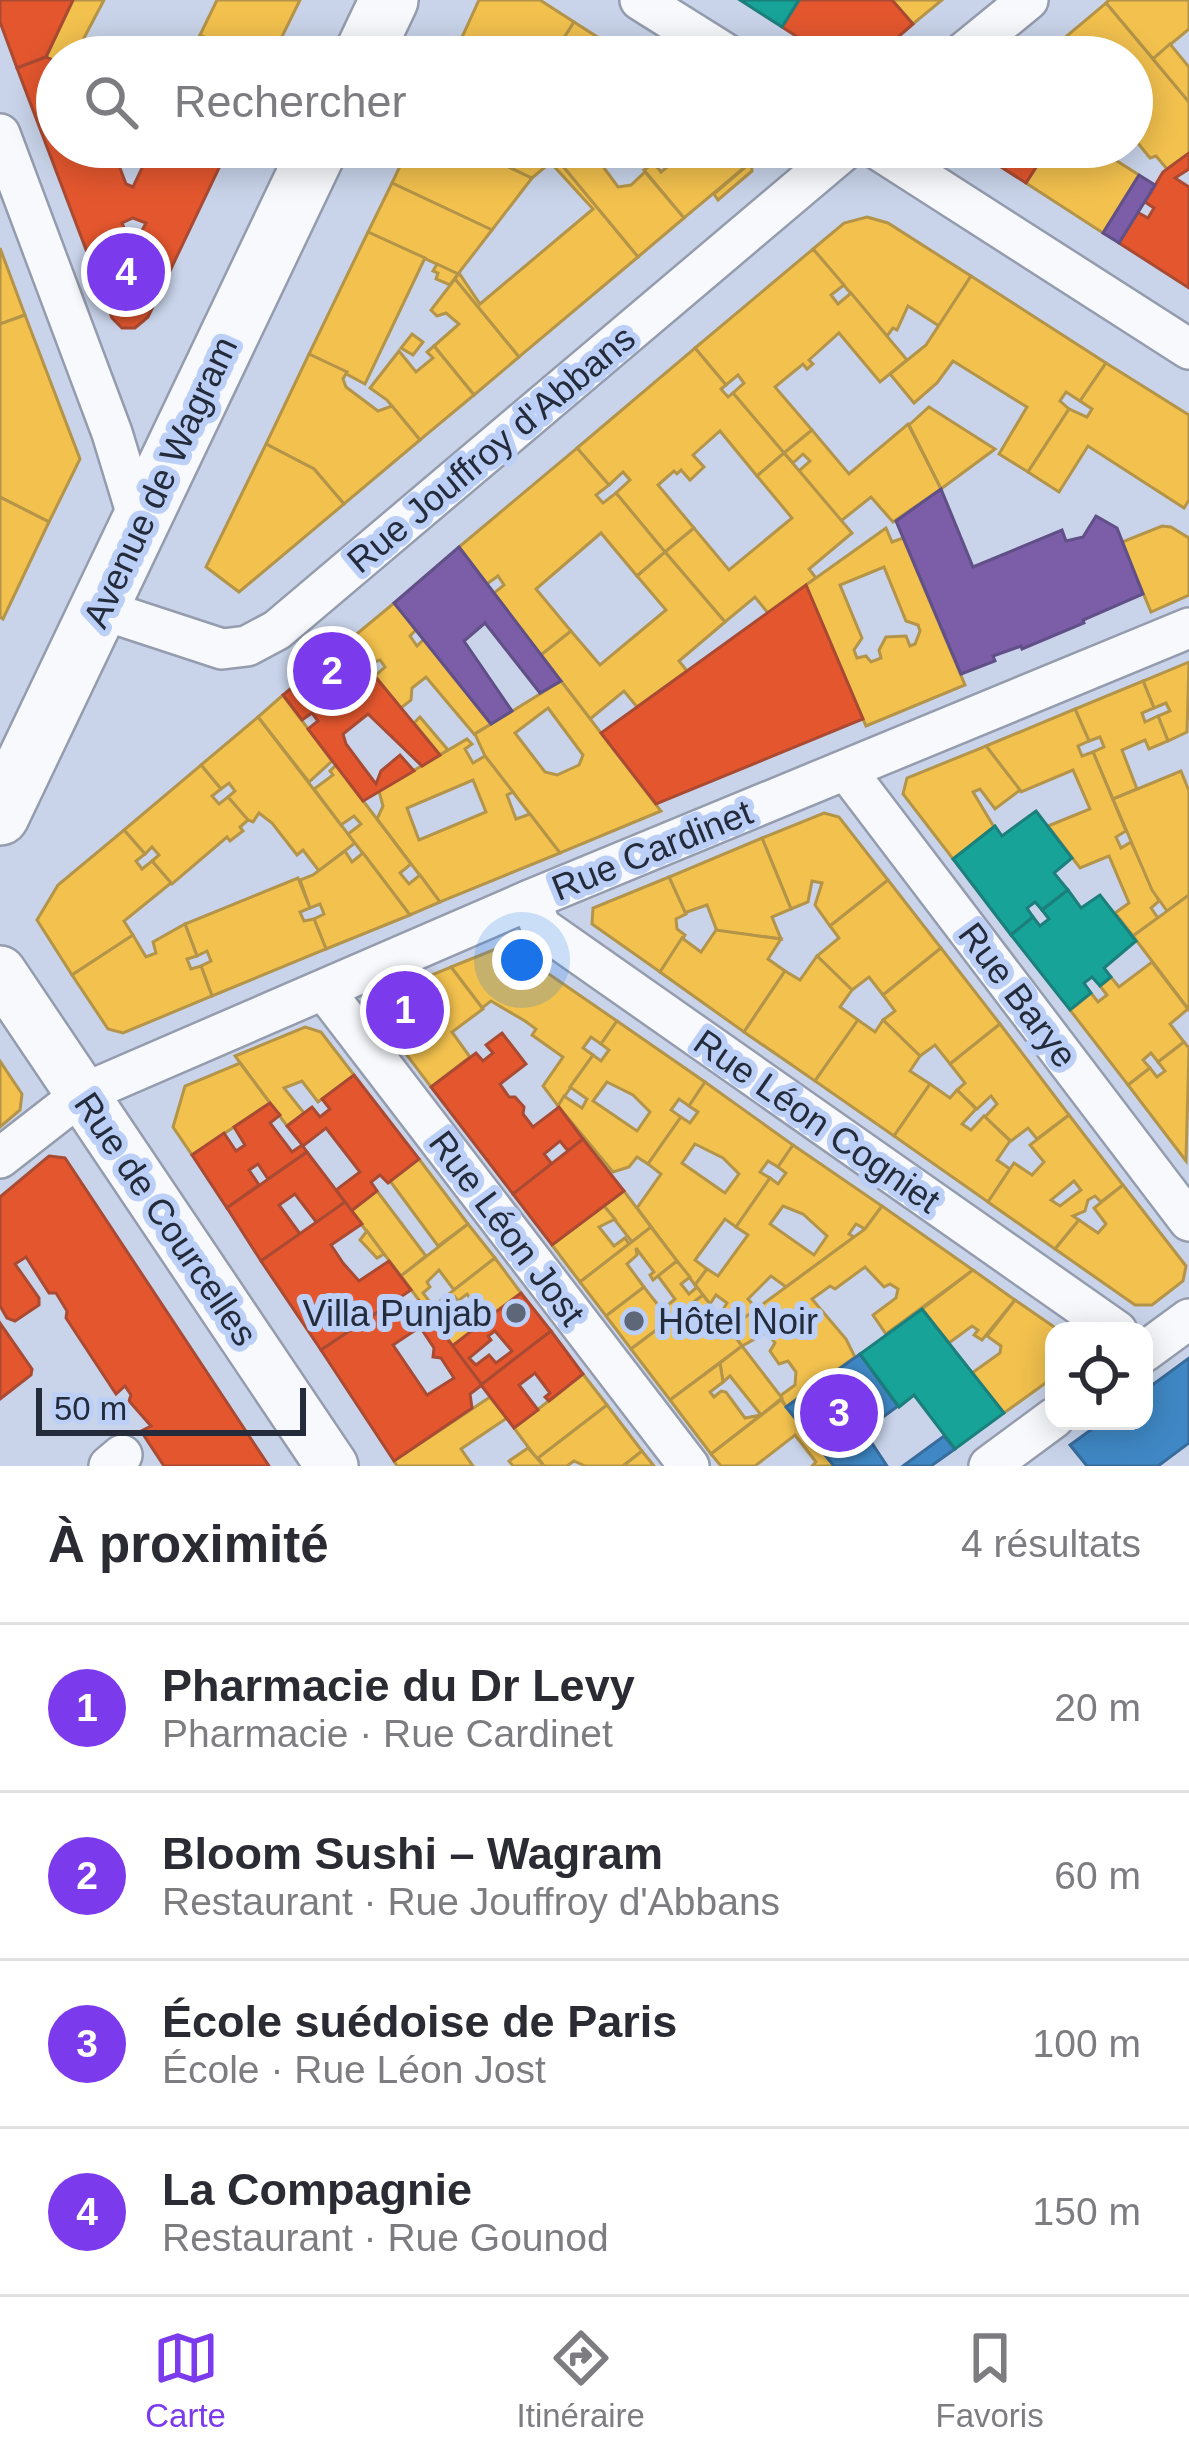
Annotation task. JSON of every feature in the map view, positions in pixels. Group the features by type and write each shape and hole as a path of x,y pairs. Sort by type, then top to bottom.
{"main road":[{"path":"372,36 389,0"},
{"name":"Avenue de Wagram","path":"0,816 13,766 100,608 309,168"}],"street":[{"path":"640,0 697,36"},
{"path":"984,36 1028,0"},
{"path":"0,134 112,433 140,525"},
{"name":"Rue Jouffroy d'Abbans","path":"100,608 222,649 247,646 277,630 823,168"},
{"path":"907,168 1189,350"},
{"name":"Rue Cardinet","path":"0,1158 82,1094 530,900 1189,628"},
{"name":"Rue Barye","path":"846,770 1189,1221"},
{"name":"Rue Léon Cogniet","path":"530,900 541,928 1104,1322"},
{"name":"Rue de Courcelles","path":"0,972 332,1466"},
{"name":"Rue Léon Jost","path":"324,990 689,1466"},
{"path":"1153,1345 1189,1319"},
{"path":"989,1466 1045,1425"}],"building: Logements":[{"path":"73,0 104,0 85,36 56,36"},
{"path":"217,0 300,0 282,36 200,35"},
{"path":"479,0 540,0 574,22 565,36 463,36"},
{"path":"892,0 942,0 913,24"},
{"path":"1189,0 1189,29 1153,59 1153,36 1134,36 1106,3"},
{"path":"1106,3 1134,36 1067,36"},
{"path":"574,22 596,36 565,36"},
{"path":"1170,44 1189,67 1189,102 1153,59"},
{"path":"1153,59 1189,102 1189,153 1167,169 1156,156"},
{"path":"399,168 511,168 532,178 492,230 392,183"},
{"path":"511,168 544,168 532,178"},
{"path":"556,168 564,168 638,257 519,357 455,279 459,273 480,304 593,209"},
{"path":"564,168 604,168 618,187 631,185 645,172 684,218 638,257"},
{"path":"658,168 661,172 666,168 744,168 684,218 644,170"},
{"path":"744,168 752,168 718,200 714,194"},
{"path":"1036,168 1128,168 1139,175 1103,233 1026,183"},
{"path":"392,183 492,230 458,274 368,232"},
{"path":"867,217 888,223 971,276 939,326 908,306 897,330 893,328 887,336 813,249 844,223"},
{"path":"368,232 425,258 365,384 309,354"},
{"path":"0,248 25,315 0,324"},
{"path":"813,249 844,285 831,295 838,304 851,293 907,360 880,382 839,333 809,360 813,364 807,369 803,364 775,387 812,430 784,453 733,393 744,383 738,375 726,385 695,348"},
{"path":"437,264 458,274 450,285 436,279"},
{"path":"971,276 1106,363 1080,401 1066,392 1060,401 1069,409 1028,472 999,454 1027,407 953,361 914,403 890,374 926,345"},
{"path":"455,279 519,357 474,395 434,346 459,324 446,313 437,316 431,310"},
{"path":"25,315 80,459 49,522 0,497 0,324"},
{"path":"412,334 423,342 413,355 401,348"},
{"path":"434,346 474,395 420,440 387,400 370,388 399,351 416,372 433,358 427,352"},
{"path":"695,348 726,385 721,389 728,397 733,393 784,453 757,476 720,431 693,455 704,467 690,480 681,470 674,471 658,485 694,528 665,552 616,493 630,480 623,472 609,485 577,448"},
{"path":"309,354 347,372 346,387 378,411 392,406 420,440 344,504 314,469 266,444"},
{"path":"1106,363 1189,415 1189,500 1184,508 1088,446 1059,492 1028,472 1069,409 1087,417 1092,409 1080,401"},
{"path":"929,407 995,449 941,489 909,425"},
{"path":"908,424 941,489 893,522 871,497 841,521 799,471 810,461 803,454 793,463 784,453 812,430 849,474"},
{"path":"266,444 314,469 344,504 239,592 206,567"},
{"path":"577,448 609,485 596,495 603,503 616,493 665,552 637,576 601,533 536,589 571,631 541,655 494,593 504,585 498,576 487,584 459,547"},
{"path":"784,453 852,533 809,569 816,578 768,613 755,597 725,622 665,552 694,528 729,570 792,518 757,476"},
{"path":"0,497 49,522 3,619 0,617"},
{"path":"1162,526 1189,538 1189,595 1151,612 1122,542"},
{"path":"886,528 892,542 903,538 965,685 866,726 806,585","holes":["884,567 906,621 918,625 915,644 910,646 906,636 886,637 879,650 881,658 871,662 866,656 857,658 854,650 862,638 840,585"]},
{"path":"665,552 725,622 679,661 687,671 637,707 624,691 590,719 541,655 571,631 600,665 666,610 637,576"},
{"path":"394,603 417,629 410,636 417,646 425,638 491,724 474,734 426,677 412,688 411,700 401,708 375,676 385,667 380,660 365,665 347,642"},
{"path":"1189,662 1187,732 1168,741 1158,716 1170,711 1166,703 1154,708 1143,681"},
{"path":"561,681 661,811 560,853 485,756 475,734","holes":["548,708 583,755 579,765 557,775 545,772 515,733"]},
{"path":"1143,681 1154,708 1142,713 1145,722 1158,716 1168,741 1149,749 1145,740 1122,750 1137,789 1113,799 1093,752 1104,747 1100,737 1089,741 1075,709"},
{"path":"283,695 332,761 309,782 258,717"},
{"path":"1075,709 1089,741 1078,746 1082,756 1093,752 1126,831 1116,837 1121,848 1131,842 1159,901 1151,908 1158,918 1133,936 1115,913 1129,903 1109,856 1080,868 1048,826 1090,809 1073,770 1021,792 986,746"},
{"path":"258,717 355,843 319,871 303,850 297,855 259,813 253,822 248,820 228,797 235,791 229,783 221,789 201,765"},
{"path":"420,717 448,750 440,755 414,723"},
{"path":"467,739 472,744 465,749 473,763 485,756 513,792 507,795 516,819 530,814 560,853 440,902 377,819 383,806 379,791","holes":["473,780 486,812 419,840 407,808"]},
{"path":"986,746 1020,790 995,809 980,789 973,792 994,827 953,859 903,794 907,778"},
{"path":"201,765 221,789 212,796 219,804 228,797 248,820 240,827 243,831 230,841 227,837 172,884 152,861 159,855 152,847 145,854 124,830"},
{"path":"336,765 411,864 400,873 409,884 420,875 440,902 410,915 348,834 361,824 354,816 341,825 314,789 333,775 330,771"},
{"path":"1181,771 1189,791 1189,895 1167,911 1152,890 1113,799"},
{"path":"824,813 839,817 888,880 830,926 815,905 822,883 812,881 808,902 791,909 762,838"},
{"path":"124,830 145,854 136,861 142,869 152,861 171,883 124,921 133,935 72,975 37,920 58,885"},
{"path":"762,838 791,909 772,917 781,939 717,931 707,905 684,913 669,877"},
{"path":"345,851 352,862 363,853 410,915 326,949 314,919 324,914 320,904 310,908 300,880"},
{"path":"669,877 686,914 676,919 677,929 685,935 660,972 592,924 593,908"},
{"path":"298,878 310,908 300,912 304,921 314,919 326,949 212,996 201,966 211,961 207,951 197,956 185,924"},
{"path":"888,880 941,948 883,995 869,977 852,990 817,956 839,938 830,926"},
{"path":"1189,895 1189,1010 1133,936"},
{"path":"185,924 197,956 187,959 191,969 201,966 212,996 123,1033 108,1029 72,975 133,935 146,957 156,953 153,942"},
{"path":"716,930 781,939 768,959 785,971 744,1032 660,972 682,938 701,952"},
{"path":"498,948 514,950 617,1021 601,1044 591,1037 583,1048 593,1055 558,1106 543,1086 563,1057 532,1035 536,1029 525,1021 491,1001 482,1008 451,967"},
{"path":"941,948 1000,1024 950,1064 935,1045 920,1056 883,1020 895,1011 883,995"},
{"path":"817,956 852,990 840,1007 858,1020 815,1081 744,1032 785,971 800,980"},
{"path":"1152,962 1188,1009 1170,1024 1184,1042 1158,1062 1151,1053 1143,1060 1150,1068 1128,1085 1070,1010 1091,993 1098,1002 1107,995 1100,986 1111,977 1119,987"},
{"path":"451,967 483,1009 452,1032 470,1057 431,1087 375,1013 378,997"},
{"path":"858,1020 875,1032 883,1020 920,1056 910,1071 930,1084 894,1136 815,1081"},
{"path":"617,1021 705,1082 689,1106 679,1099 671,1110 681,1117 648,1164 637,1157 629,1167 613,1172 558,1106 564,1096 582,1108 587,1099 570,1087 593,1055 601,1061 609,1050 601,1044","holes":["607,1082 633,1095 650,1112 637,1131 593,1101"]},
{"path":"1000,1024 1069,1115 1037,1139 1028,1128 1011,1141 985,1117 997,1104 991,1096 977,1109 957,1090 965,1083 950,1064"},
{"path":"305,1027 321,1032 354,1075 318,1102 302,1081 284,1088 304,1113 287,1126 235,1056"},
{"path":"1184,1042 1189,1048 1186,1161 1128,1085 1150,1068 1157,1077 1165,1071 1158,1062"},
{"path":"0,1061 22,1094 20,1110 0,1127"},
{"path":"240,1063 270,1103 192,1155 173,1127 185,1086"},
{"path":"705,1082 793,1145 778,1167 768,1161 760,1172 770,1178 736,1227 725,1219 695,1260 707,1269 695,1285 637,1208 661,1174 648,1164 681,1117 690,1123 698,1112 689,1106","holes":["695,1144 723,1158 739,1174 725,1193 682,1163"]},
{"path":"930,1084 950,1098 957,1090 976,1109 962,1124 971,1130 984,1116 1010,1141 997,1160 1010,1169 988,1202 894,1136"},
{"path":"1069,1115 1123,1185 1101,1202 1095,1196 1088,1200 1085,1211 1073,1216 1079,1220 1055,1249 988,1202 1014,1163 1032,1175 1044,1162 1030,1145","holes":["1074,1181 1081,1190 1060,1206 1051,1200"]},
{"path":"793,1145 882,1206 865,1229 856,1224 849,1234 854,1237 786,1287 771,1276 748,1299 757,1309 729,1329 719,1316 727,1303 716,1295 710,1304 695,1285 707,1269 718,1276 748,1235 736,1227 770,1178 778,1184 786,1173 778,1167","holes":["783,1206 803,1214 827,1236 814,1255 770,1224"]},
{"path":"419,1159 468,1224 438,1246 390,1181"},
{"path":"1123,1185 1186,1266 1183,1281 1152,1305 1135,1305 1055,1249 1079,1220 1098,1233 1106,1224 1094,1208"},
{"path":"377,1191 426,1256 401,1276 351,1211"},
{"path":"624,1191 651,1227 632,1242 604,1206"},
{"path":"604,1206 615,1219 599,1227 614,1246 625,1238 629,1244 580,1282 552,1245"},
{"path":"882,1206 973,1270 886,1334 873,1315 896,1298 898,1289 890,1284 884,1287 865,1267 812,1299 855,1357 786,1407 780,1396 795,1385 796,1372 788,1361 779,1364 770,1351 775,1343 767,1332 742,1346 729,1329 865,1229"},
{"path":"468,1224 495,1258 454,1290 439,1270 423,1293 433,1306 427,1311 401,1276"},
{"path":"651,1227 677,1261 653,1280 654,1272 636,1248 637,1255 627,1264 644,1287 606,1316 580,1282"},
{"path":"367,1231 384,1254 377,1258 360,1240"},
{"path":"495,1258 521,1293 486,1319 467,1294 458,1301 455,1297 449,1302 472,1331 453,1346 427,1311"},
{"path":"677,1261 690,1277 681,1284 689,1294 697,1287 703,1295 631,1349 606,1316 644,1287 662,1310 675,1299 658,1276"},
{"path":"973,1270 1015,1300 982,1340 974,1335 978,1330 972,1326 949,1343 922,1309"},
{"path":"703,1295 742,1346 670,1400 631,1349"},
{"path":"1015,1300 1047,1322 1045,1383 1004,1413 972,1373 1000,1353 1001,1346 987,1336"},
{"path":"742,1346 782,1398 761,1415 730,1376 723,1382 720,1363"},
{"path":"720,1363 723,1382 710,1392 714,1397 726,1392 745,1418 761,1415 711,1454 670,1400"},
{"path":"583,1374 607,1405 537,1459 514,1428"},
{"path":"490,1397 507,1418 461,1449 473,1466 397,1466 394,1461"},
{"path":"781,1400 834,1466 812,1466 816,1462 795,1435 755,1466 721,1466 711,1454"},
{"path":"607,1405 642,1451 623,1466 585,1466 574,1461 567,1466 544,1466 538,1458"},
{"path":"528,1448 544,1466 513,1466 509,1461"},
{"path":"642,1451 654,1466 623,1466"}],"building: Commerces":[{"path":"0,0 73,0 56,36 36,36 36,61 17,68 0,22"},
{"path":"799,0 892,0 913,24 899,36 796,36 782,27"},
{"path":"36,61 36,118 17,68"},
{"path":"1189,153 1189,169 1175,178 1189,187 1189,288 1119,243 1137,212 1148,218 1154,208 1145,202 1163,172"},
{"path":"55,168 120,168 126,184 133,187 142,168 219,168 148,317 135,328 122,328 112,318","holes":["133,218 146,223 139,236 129,240 122,223"]},
{"path":"1003,168 1036,168 1026,183"},
{"path":"806,585 863,719 656,804 601,733"},
{"path":"347,642 367,666 358,674 364,682 373,674 440,755 422,766 368,714 343,734 376,784 381,771 400,755 414,771 363,801 308,729 318,721 312,713 302,720 283,695"},
{"path":"502,1033 526,1064 500,1084 509,1097 524,1107 523,1114 533,1127 559,1107 583,1139 568,1151 560,1141 544,1154 552,1164 513,1194 431,1087 476,1053 483,1061 493,1053 486,1045"},
{"path":"354,1075 419,1159 388,1183 380,1175 371,1182 377,1191 351,1211 336,1190 360,1172 326,1128 303,1146 287,1126 312,1107 320,1117 330,1109 322,1099"},
{"path":"270,1103 280,1115 270,1123 292,1152 302,1145 307,1152 268,1179 258,1164 249,1170 259,1185 227,1208 192,1155 224,1133 236,1151 245,1145 234,1127"},
{"path":"583,1139 624,1191 552,1245 513,1194"},
{"path":"307,1152 345,1202 317,1223 295,1194 279,1205 300,1234 261,1261 227,1208"},
{"path":"49,1156 65,1158 269,1466 164,1466 141,1431 151,1426 129,1401 131,1395 125,1386 116,1394 66,1318 56,1293 49,1293 26,1257 15,1264 39,1305 15,1321 7,1318 0,1306 0,1197"},
{"path":"345,1202 362,1224 331,1245 343,1263 359,1281 389,1261 411,1290 321,1350 261,1261"},
{"path":"521,1293 551,1331 481,1385 452,1346","holes":["495,1331 512,1351 496,1363 489,1355 476,1365 469,1358"]},
{"path":"396,1300 400,1307 408,1308 419,1301 482,1385 470,1394 472,1408 394,1461 321,1350","holes":["420,1327 434,1348 433,1357 441,1358 454,1378 427,1395 393,1345"]},
{"path":"0,1323 32,1369 31,1375 0,1399"},
{"path":"551,1331 583,1374 549,1401 545,1397 550,1393 535,1373 519,1385 538,1410 514,1428 481,1385"}],"building: Bureaux":[{"path":"1139,175 1155,185 1119,243 1103,233"},
{"path":"941,489 973,567 1062,530 1066,541 1083,537 1096,516 1117,528 1143,594 1022,649 993,656 995,661 961,674 896,521"},
{"path":"459,547 561,681 540,693 485,623 464,641 512,711 491,724 394,603"}],"building: Écoles":[{"path":"860,1354 898,1406 864,1431 887,1466 834,1466 786,1407"},
{"path":"1189,1358 1189,1443 1158,1466 1087,1466 1070,1445 1091,1430 1153,1430 1153,1384"},
{"path":"944,1436 955,1449 931,1466 903,1466"}],"building: Public":[{"path":"740,0 799,0 782,27"},
{"path":"1036,811 1072,858 1054,873 1068,890 1042,910 1035,902 1027,908 1033,917 1011,935 953,859 995,826 1002,836"},
{"path":"1068,890 1081,908 1100,895 1136,941 1104,968 1111,977 1100,986 1092,977 1084,983 1091,993 1070,1010 1011,935 1033,917 1040,926 1049,919 1042,910"},
{"path":"922,1309 1004,1413 955,1449 914,1395 899,1407 860,1354"}],"place":[{"name":"La Compagnie","path":"126,272"},
{"name":"Bloom Sushi – Wagram","path":"332,671"},
{"name":"Pharmacie du Dr Levy","path":"405,1010"},
{"name":"Villa Punjab","path":"516,1313"},
{"name":"Hôtel Noir","path":"634,1321"},
{"name":"École suédoise de Paris","path":"839,1413"}]}
